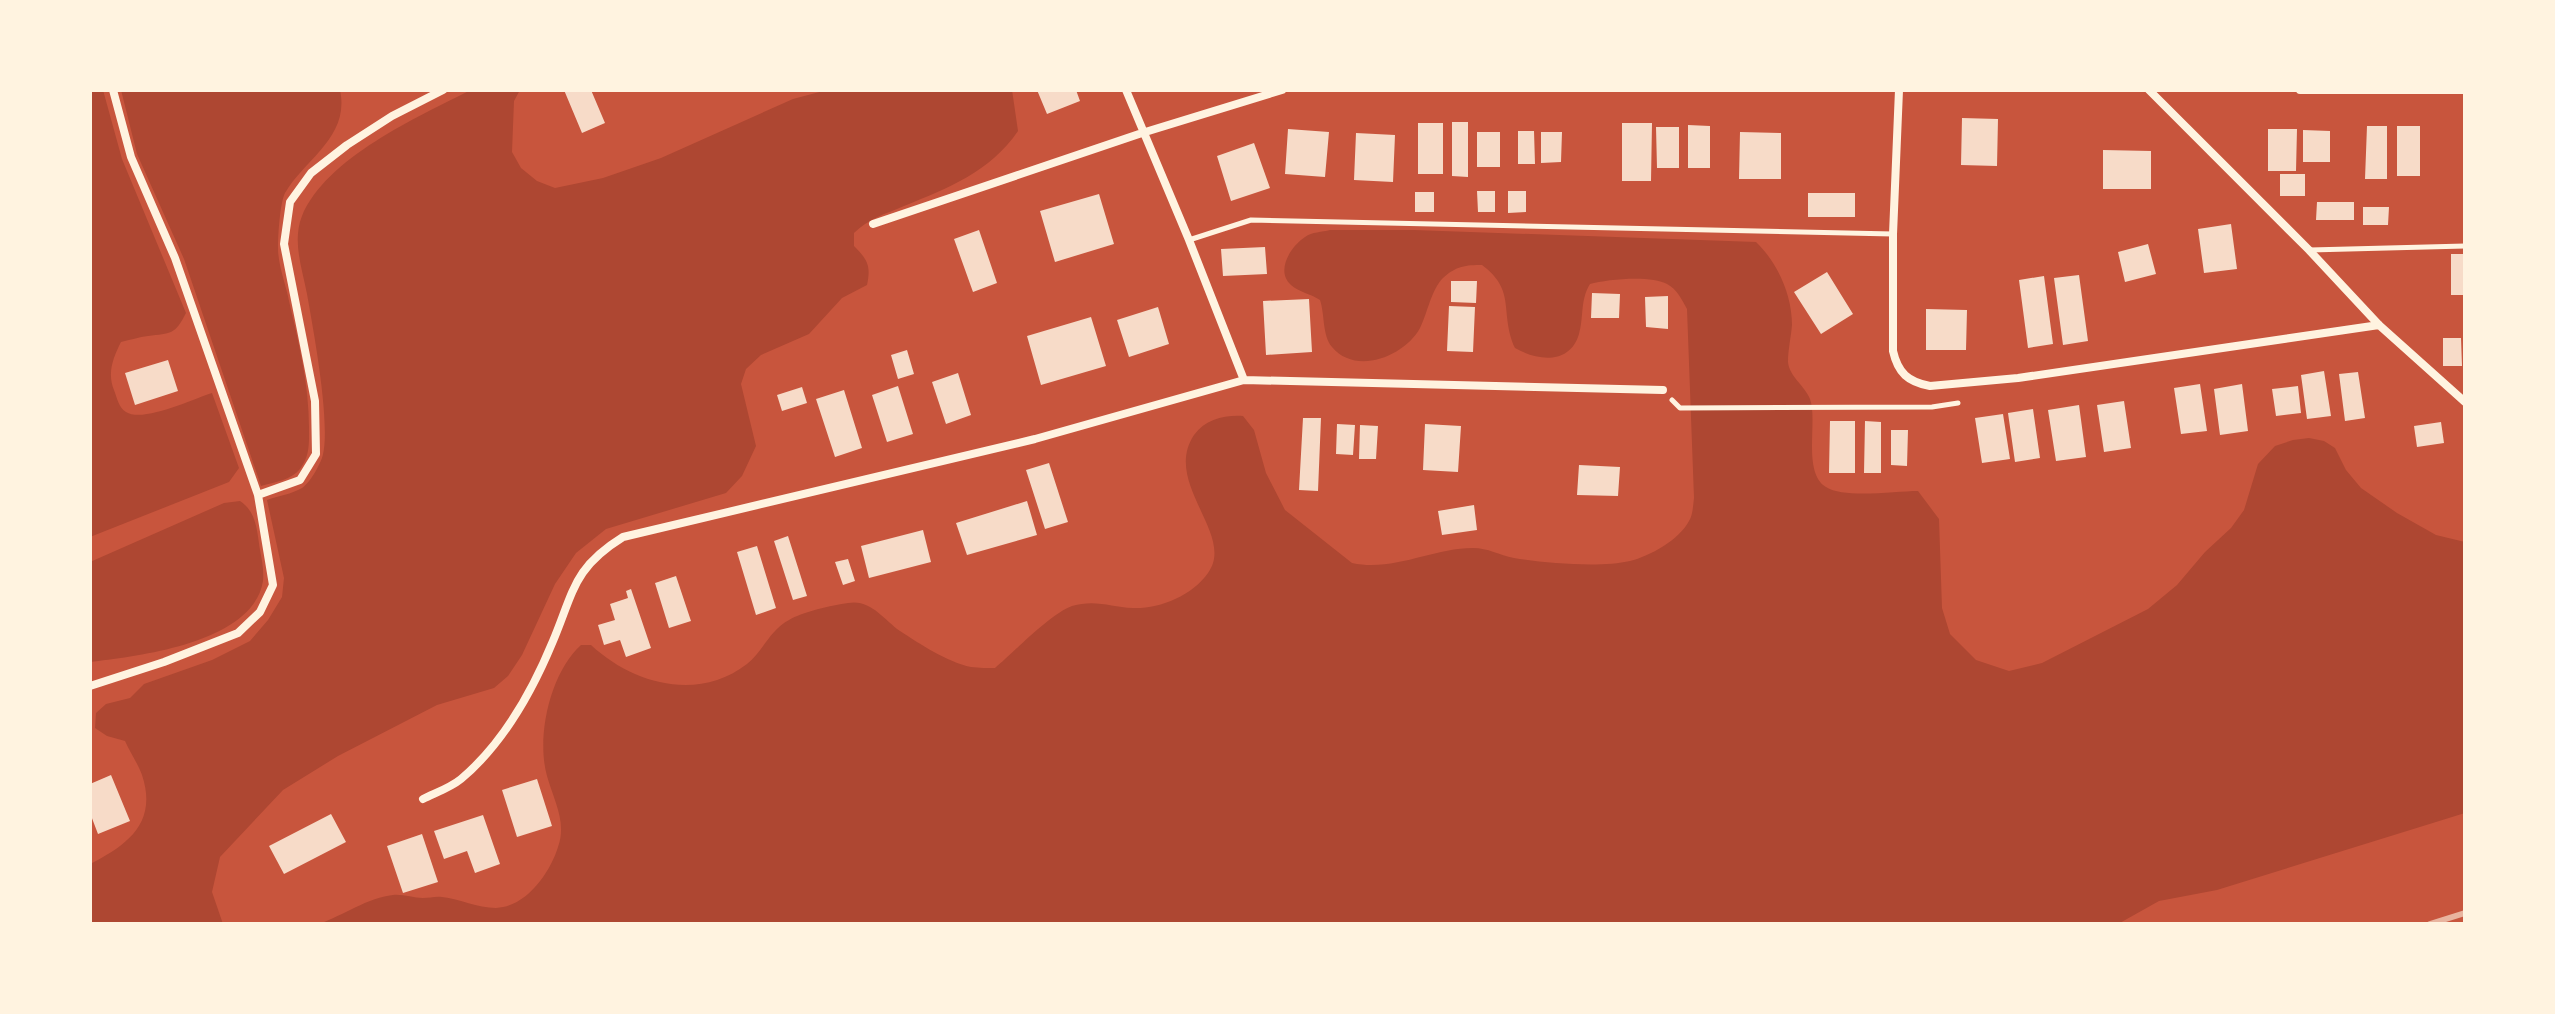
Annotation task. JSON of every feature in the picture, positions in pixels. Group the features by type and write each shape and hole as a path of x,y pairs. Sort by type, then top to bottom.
{"street":[{"path":"90,686 153,666 238,633 260,612 273,585 258,495 175,258 131,157 113,90"},
{"path":"258,495 300,480 316,454 315,401 284,244 290,202 311,173 347,145 392,116 443,90"},
{"path":"1126,90 1244,380"},
{"path":"873,224 1142,133 1282,90"},
{"path":"1899,90 1893,234 1893,351 1904,376 1917,383 1930,386 2018,378 2379,325"},
{"path":"2149,90 2309,250 2379,325 2465,402"},
{"path":"2300,90 2465,90"},
{"path":"423,799 459,781 519,712 552,643 576,580 600,552 623,537 1035,439 1244,380 1663,390"}],"lane":[{"path":"1189,240 1251,220 1893,234"},
{"path":"2309,250 2465,246"}],"shaded area":[{"path":"90,90 103,90 122,159 186,313 172,332 121,342 111,372 117,399 126,412 144,415 212,393 239,468 229,482 90,537"},
{"path":"121,90 340,90 339,121 333,134 285,193 281,211 278,255 303,364 309,428 306,459 296,473 287,478 261,486 184,259 137,154"},
{"path":"471,90 520,90 514,101 512,152 521,168 537,181 555,188 603,178 661,158 793,99 827,90 1012,90 1018,131 995,157 967,177 877,217 854,233 854,246 867,264 867,285 842,298 809,334 761,355 746,369 741,384 756,446 742,476 726,493 606,529 576,553 555,584 522,655 508,676 494,688 437,705 338,756 283,790 220,857 212,892 223,924 90,924 90,864 127,840 136,830 146,806 142,775 125,741 107,736 95,728 96,713 106,704 130,698 144,684 212,660 250,641 282,597 284,578 267,500 305,486 321,461 324,444 320,378 298,245 302,216 314,195 352,158 400,126"},
{"path":"1330,230 1756,242 1777,269 1786,290 1792,325 1788,362 1791,372 1810,399 1812,458 1819,480 1834,491 1845,493 1918,491 1939,519 1942,608 1950,634 1976,660 2009,671 2042,663 2148,609 2177,585 2231,528 2244,510 2258,464 2275,446 2309,438 2324,441 2335,448 2346,470 2361,488 2436,535 2465,542 2465,813 2217,890 2159,901 2118,924 319,924 365,903 393,895 442,897 496,908 517,902 535,887 554,857 561,829 544,760 548,706 561,672 581,645 591,645 626,670 646,678 687,685 708,683 728,676 747,664 777,629 789,620 817,609 856,603 870,607 900,631 943,657 971,667 995,668 1043,625 1072,606 1096,603 1143,608 1174,600 1201,581 1214,558 1213,542 1187,471 1187,453 1194,435 1216,419 1243,416 1254,430 1266,473 1285,510 1352,563 1383,564 1473,548 1541,562 1618,563 1655,551 1684,528 1691,516 1694,498 1687,309 1674,289 1660,281 1641,279 1590,284 1575,344 1552,358 1533,356 1515,348 1500,284 1482,265 1466,266 1452,271 1439,283 1420,328 1403,347 1379,359 1354,360 1342,356 1329,342 1320,300 1291,285 1284,273 1290,252 1300,241 1311,234"},
{"path":"240,501 253,517 262,562 263,581 255,602 239,619 191,642 136,656 90,662 90,562 224,503"}],"building":[{"path":"564,90 591,90 605,123 582,133"},
{"path":"1037,90 1076,90 1080,101 1047,114"},
{"path":"1962,118 1998,119 1997,166 1961,165"},
{"path":"1452,122 1468,122 1468,177 1452,176"},
{"path":"1418,123 1443,123 1443,174 1418,174"},
{"path":"1622,123 1652,123 1651,181 1622,181"},
{"path":"1688,125 1710,126 1710,168 1688,168"},
{"path":"2367,126 2387,126 2387,179 2365,179"},
{"path":"2397,126 2420,126 2420,176 2397,176"},
{"path":"1656,127 1679,127 1679,168 1657,168"},
{"path":"1288,129 1329,132 1325,177 1285,174"},
{"path":"2268,129 2297,129 2296,171 2268,171"},
{"path":"2303,130 2330,131 2330,162 2303,162"},
{"path":"1518,131 1534,131 1535,164 1518,164"},
{"path":"1477,132 1500,132 1500,167 1477,167"},
{"path":"1541,132 1562,132 1561,162 1541,163"},
{"path":"1740,132 1781,133 1781,179 1739,179"},
{"path":"1356,133 1395,135 1393,182 1354,180"},
{"path":"1254,143 1270,188 1231,201 1217,156"},
{"path":"2103,150 2151,151 2151,189 2103,189"},
{"path":"2280,174 2305,174 2305,196 2280,196"},
{"path":"1477,191 1495,191 1495,212 1478,212"},
{"path":"1508,191 1526,191 1526,212 1508,213"},
{"path":"1415,192 1434,192 1434,212 1415,212"},
{"path":"1808,193 1855,193 1855,217 1808,217"},
{"path":"1099,194 1114,244 1055,262 1040,211"},
{"path":"2317,202 2354,202 2354,220 2316,220"},
{"path":"2363,207 2389,207 2388,225 2363,225"},
{"path":"2231,224 2237,269 2204,273 2198,229"},
{"path":"979,230 997,283 973,292 954,239"},
{"path":"2148,244 2156,274 2125,282 2118,252"},
{"path":"1265,247 1267,274 1223,276 1221,249"},
{"path":"2451,254 2465,254 2465,295 2451,295"},
{"path":"1827,272 1853,314 1821,334 1794,292"},
{"path":"2079,275 2088,341 2063,345 2054,278"},
{"path":"2044,276 2053,344 2028,348 2019,280"},
{"path":"1451,281 1477,281 1476,303 1451,302"},
{"path":"1592,293 1620,294 1619,318 1591,318"},
{"path":"1668,296 1668,329 1646,327 1645,297"},
{"path":"1309,299 1312,352 1266,355 1263,301"},
{"path":"1449,306 1475,307 1473,352 1447,351"},
{"path":"1158,307 1169,344 1129,357 1117,320"},
{"path":"1926,309 1967,310 1966,350 1926,350"},
{"path":"1091,317 1106,366 1041,385 1027,336"},
{"path":"2443,338 2461,338 2462,366 2443,366"},
{"path":"907,350 914,374 898,379 891,355"},
{"path":"168,360 178,391 135,405 125,373"},
{"path":"2324,371 2331,416 2307,419 2301,375"},
{"path":"2358,372 2365,418 2345,421 2339,374"},
{"path":"958,373 971,415 946,424 932,382"},
{"path":"2200,384 2207,431 2181,434 2174,388"},
{"path":"2242,384 2248,431 2220,435 2214,389"},
{"path":"898,386 913,434 887,442 872,395"},
{"path":"2298,386 2301,413 2276,416 2272,389"},
{"path":"802,387 807,403 782,411 777,395"},
{"path":"844,390 862,448 835,457 816,399"},
{"path":"2124,401 2131,448 2104,452 2097,405"},
{"path":"2079,405 2086,457 2056,461 2048,410"},
{"path":"2033,409 2040,458 2015,462 2008,413"},
{"path":"2003,414 2010,459 1982,463 1975,418"},
{"path":"1303,418 1321,418 1318,491 1299,490"},
{"path":"1830,421 1855,421 1855,473 1829,473"},
{"path":"1865,421 1881,422 1881,473 1864,473"},
{"path":"2441,422 2444,443 2417,447 2414,426"},
{"path":"1337,424 1355,425 1353,455 1336,454"},
{"path":"1425,424 1461,426 1458,472 1423,470"},
{"path":"1360,425 1378,426 1376,459 1359,459"},
{"path":"1891,430 1908,430 1907,466 1891,465"},
{"path":"1049,463 1068,522 1045,529 1026,470"},
{"path":"1579,465 1620,467 1618,496 1577,495"},
{"path":"1027,501 1037,535 967,555 956,523"},
{"path":"1474,505 1477,530 1442,535 1438,511"},
{"path":"923,530 931,562 869,578 861,546"},
{"path":"788,536 807,596 793,600 774,541"},
{"path":"757,546 776,608 756,615 737,552"},
{"path":"848,559 855,581 843,585 835,562"},
{"path":"676,576 691,621 669,628 655,583"},
{"path":"631,589 651,648 626,657 620,640 604,645 598,625 615,620 610,604 628,598 626,591"},
{"path":"111,775 130,821 98,834 90,813 90,784"},
{"path":"537,779 552,826 517,837 502,790"},
{"path":"331,814 346,842 284,874 269,846"},
{"path":"483,815 500,864 475,873 467,851 444,859 434,831"},
{"path":"422,834 438,882 403,893 387,846"}],"railway":[{"path":"2430,924 2465,913"}]}
